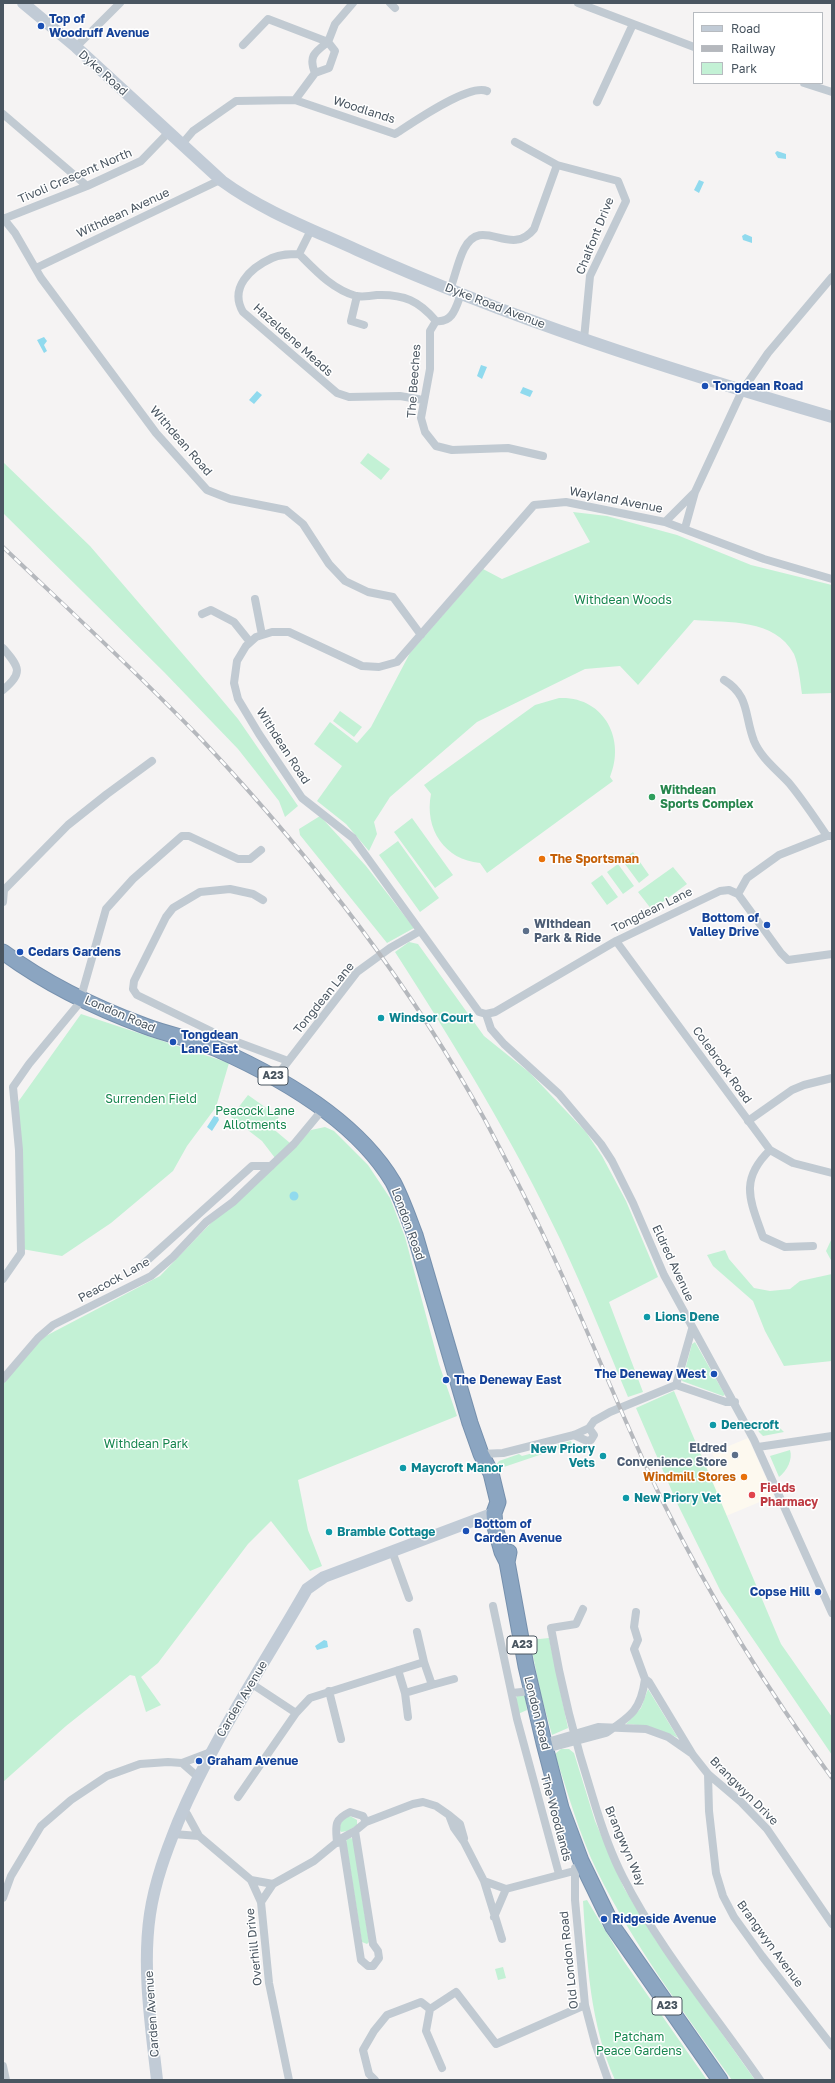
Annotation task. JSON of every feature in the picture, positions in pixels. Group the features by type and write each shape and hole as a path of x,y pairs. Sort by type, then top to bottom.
{"highway":[{"name":"London Road","path":"3,952 37,974 81,997 144,1026 215,1048 276,1077 323,1109 359,1140 378,1161 393,1182 404,1204 481,1454 489,1467 498,1502 494,1513"},
{"name":"London Road","path":"481,1454 479,1464 489,1503 494,1513 496,1533 507,1562 531,1691 577,1866"},
{"name":"A23","path":"577,1866 615,1930 720,2080"}],"street":[{"name":"Dyke Road","path":"23,3 76,48 182,144"},
{"path":"76,48 120,3"},
{"path":"315,74 311,64 315,52 328,42 334,24 353,3"},
{"path":"578,3 693,47"},
{"path":"243,45 268,19 328,42 335,52 330,68 315,74 295,100"},
{"path":"598,102 633,24"},
{"path":"807,84 832,92"},
{"name":"Woodlands","path":"182,144 192,131 236,100 295,100 395,134 462,94 482,89 487,91"},
{"path":"3,114 87,186"},
{"name":"Tivoli Crescent North","path":"3,218 87,186 141,161 169,132"},
{"path":"311,230 299,254 329,283 357,296 395,295 412,300 428,312 436,321 446,321 451,317 464,248 471,240 480,235 488,234 514,241 528,236 534,229 557,165 515,142"},
{"name":"Dyke Road Avenue","path":"182,144 220,180 246,199 311,230 455,292 584,340 742,391 832,417"},
{"name":"Chalfont Drive","path":"557,165 618,181 626,201 590,276 584,340"},
{"name":"Withdean Avenue","path":"36,268 220,180"},
{"name":"Withdean Road","path":"3,218 16,233 41,278 156,433 207,490 230,499 286,510 303,524 329,564 345,581 368,592 393,597 421,635 397,662 379,668 362,666 282,630 262,635 250,642 242,652 234,668 234,683 238,699 259,734 302,798 353,838 421,933"},
{"name":"Hazeldene Meads","path":"299,254 285,254 272,258 252,271 238,287 238,304 243,312 337,393 349,397 394,396 423,400"},
{"path":"685,528 696,492 742,391 768,353 832,277"},
{"path":"357,296 351,321 364,325"},
{"name":"The Beeches","path":"436,321 430,331 430,369 423,400 421,418 425,432 436,446 452,450 508,448 543,456"},
{"path":"665,522 696,492"},
{"name":"Wayland Avenue","path":"421,635 534,505 566,502 665,522 685,528 764,559 832,579"},
{"path":"255,599 262,635"},
{"path":"202,614 211,610 234,622 250,642"},
{"path":"3,648 16,664 18,671 14,680 3,690"},
{"path":"724,680 735,687 745,702 754,741 762,755 789,784 830,836 779,855 747,878 738,894 781,953 788,960 832,954"},
{"path":"3,902 4,891 68,825 152,761"},
{"path":"3,1278 21,1253 19,1150 13,1087 29,1064 77,1006 81,997 106,909 133,878 180,838 189,836 238,859 250,859 261,850"},
{"path":"263,900 254,894 230,889 200,892 173,908 166,917 134,981 133,989 137,995 188,1021 221,1036 288,1061"},
{"name":"Tongdean Lane","path":"486,1014 495,1012 510,1004 616,941 720,891 729,890 738,894"},
{"path":"421,933 472,1004 479,1012 486,1014"},
{"name":"Tongdean Lane","path":"276,1077 357,972 390,948 421,933"},
{"name":"Colebrook Road","path":"616,941 770,1150 793,1163 832,1173"},
{"name":"Eldred Avenue","path":"486,1014 491,1029 504,1044 559,1094 601,1144 633,1203 664,1275 692,1329 735,1402 758,1447 830,1603 832,1613"},
{"path":"748,1121 792,1090 804,1085 832,1078"},
{"name":"Peacock Lane","path":"3,1379 38,1338 53,1325 150,1276 173,1257 206,1222 233,1202 294,1144 323,1109"},
{"path":"770,1150 754,1168 749,1184 751,1200 763,1237 786,1246 814,1246"},
{"name":"Peacock Lane","path":"141,1266 252,1166 271,1166"},
{"path":"676,1385 692,1329"},
{"path":"481,1454 503,1453 574,1435 589,1428 594,1421 610,1412 676,1385 726,1402 735,1402"},
{"path":"574,1435 587,1441 591,1440 594,1435 589,1428"},
{"path":"758,1447 832,1436"},
{"path":"489,1467 493,1460 503,1453"},
{"name":"Carden Avenue","path":"157,2080 150,2011 148,1955 150,1916 160,1870 183,1810 210,1752 252,1684 307,1588 324,1577 494,1513"},
{"path":"392,1551 409,1598"},
{"name":"The Woodlands","path":"493,1606 517,1719 559,1874"},
{"name":"Brangwyn Way","path":"583,1609 576,1624 551,1628 559,1674 574,1738 601,1824 622,1876 637,1903 668,1952 760,2080"},
{"path":"614,1728 636,1710 643,1694 645,1679 634,1650 638,1640 634,1627 636,1612"},
{"path":"417,1632 424,1662 432,1685"},
{"path":"238,1797 296,1713 310,1698 424,1662"},
{"path":"398,1670 405,1693 408,1717"},
{"path":"405,1693 454,1679"},
{"name":"Brangwyn Drive","path":"645,1679 650,1682 693,1755 708,1774 741,1802 768,1829 832,1924"},
{"path":"252,1684 296,1713"},
{"path":"329,1691 342,1739"},
{"path":"512,1693 531,1691"},
{"name":"Brangwyn Drive","path":"545,1746 574,1738 598,1727 646,1729 668,1737 693,1755"},
{"path":"3,1898 11,1876 41,1826 71,1800 106,1776 140,1764 168,1762 182,1763 210,1752"},
{"path":"182,1763 198,1777"},
{"name":"Brangwyn Avenue","path":"708,1774 709,1811 716,1873 723,1896 734,1917 762,1956 832,2046"},
{"path":"261,1902 273,1884 314,1861 366,1822 413,1804 423,1802 436,1806 460,1824 464,1842 484,1881 502,1939"},
{"name":"Overhill Drive","path":"183,1810 187,1814 199,1836 251,1880 261,1902 269,1983 289,2080"},
{"path":"355,1831 373,1944 378,1951 379,1958 373,1966 368,1966 361,1960 347,1867 336,1825 340,1817 350,1812 363,1816 366,1822"},
{"path":"173,1834 199,1836"},
{"path":"347,1867 360,1864"},
{"path":"484,1881 506,1889 559,1874 577,1866"},
{"name":"Old London Road","path":"577,1866 575,1900 585,2005 595,2043 608,2080"},
{"path":"251,1880 273,1884"},
{"path":"494,1917 506,1889"},
{"path":"360,1947 373,1944"},
{"path":"442,2068 426,2031 430,2009 456,1992 496,2044 585,2005"},
{"path":"376,2080 369,2074 363,2050 374,2031 387,2015 421,2002 430,2009"},
{"path":"3,2066 6,2080"}],"shaded area":[{"path":"748,1438 774,1496 726,1516 703,1463 715,1459 712,1453"}],"green space":[{"path":"368,453 390,469 381,480 360,463"},
{"path":"3,462 90,546 238,719 298,806 285,817 279,801 238,749 164,672 3,513"},
{"name":"Withdean Woods","path":"573,512 607,516 677,535 751,565 832,585 832,693 802,694 794,654 785,642 775,634 763,628 750,625 694,620 638,685 620,666 585,669 477,722 390,797 374,822 377,834 369,851 346,824 317,801 342,766 314,744 330,722 357,743 371,727 410,653 483,569 502,579 590,542"},
{"path":"559,698 575,699 588,704 599,712 607,722 613,735 615,748 614,763 610,777 613,781 487,873 480,863 468,861 457,856 447,849 440,840 434,830 431,819 431,794 424,785 535,705"},
{"path":"340,711 362,727 354,737 333,721"},
{"path":"320,816 366,866 414,928 387,943 300,835 299,829"},
{"path":"412,818 453,875 435,888 394,832"},
{"path":"398,841 439,898 420,912 379,855"},
{"path":"633,852 649,875 639,883 622,860"},
{"path":"618,864 634,886 623,894 607,872"},
{"path":"673,867 687,884 652,910 638,892"},
{"path":"602,875 618,897 607,905 591,883"},
{"path":"409,942 418,944 484,1036 530,1073 586,1132 602,1156 626,1201 658,1277 609,1302 643,1392 628,1397 570,1260 543,1203 503,1130 440,1022 395,952"},
{"name":"Surrenden Field","path":"81,1014 229,1063 216,1107 187,1146 173,1171 111,1223 62,1256 22,1249 18,1102"},
{"name":"Peacock Lane Allotments","path":"248,1095 279,1117 271,1127 290,1143 275,1158 262,1141 231,1117"},
{"name":"Withdean Park","path":"325,1127 334,1131 368,1165 390,1198 405,1237 439,1364 457,1416 298,1480 308,1530 322,1566 310,1571 271,1521 248,1544 158,1663 141,1677 161,1705 146,1712 135,1676 130,1675 66,1726 3,1782 3,1384 40,1339 160,1276 210,1224 311,1130"},
{"path":"832,1238 832,1262 826,1251"},
{"path":"725,1250 729,1259 754,1288 770,1291 790,1289 800,1281 832,1274 832,1361 784,1366 765,1331 753,1301 713,1266 707,1255"},
{"path":"695,1342 725,1395 723,1396 682,1381 692,1344"},
{"path":"674,1391 781,1644 832,1717 832,1755 721,1592 677,1503 636,1408"},
{"path":"766,1421 778,1426 784,1432 763,1436 759,1432 754,1422"},
{"path":"571,1441 572,1444 498,1469 496,1465 499,1461 519,1454 522,1456"},
{"path":"790,1450 791,1457 789,1465 785,1472 779,1477 770,1456"},
{"path":"549,1638 568,1728 552,1735 540,1691 530,1640"},
{"path":"648,1689 678,1738 652,1728 626,1724 641,1708"},
{"path":"525,1695 527,1710 518,1714 517,1696"},
{"path":"561,1749 569,1749 574,1753 595,1821 624,1888 655,1939 755,2080 732,2080 660,1978 611,1899 597,1871 574,1813 555,1754"},
{"path":"350,1816 357,1820 357,1825 348,1831 341,1832 339,1829 343,1818"},
{"path":"347,1839 353,1839 369,1942 367,1944 362,1942 346,1842"},
{"name":"Patcham Peace Gardens","path":"587,1900 623,1960 707,2080 615,2080 600,2037 591,1992 583,1901"},
{"path":"503,1967 506,1978 498,1980 495,1969"}],"water":[{"path":"777,151 786,154 786,159 778,158 775,153"},
{"path":"699,180 704,182 699,193 694,190"},
{"path":"745,234 752,237 752,243 743,240 742,236"},
{"path":"44,337 47,341 44,345 47,351 44,353 37,340"},
{"path":"481,365 487,367 482,379 477,376"},
{"path":"523,387 533,391 530,397 520,393"},
{"path":"257,391 262,395 254,404 249,400"},
{"path":"214,1116 218,1117 219,1120 212,1131 207,1127"},
{"path":"292,1192 296,1192 298,1196 296,1200 292,1200 290,1198 290,1194"},
{"path":"324,1640 327,1641 328,1647 317,1650 315,1646"}],"railway":[{"path":"3,547 154,691 203,741 243,785 320,875 391,970 424,1019 485,1120 513,1173 548,1244 649,1472 681,1538 721,1609 763,1678 785,1712 832,1778"}],"place":[{"name":"Top of Woodruff Avenue","path":"41,26"},
{"name":"Tongdean Road","path":"705,386"},
{"name":"Withdean Sports Complex","path":"652,797"},
{"name":"The Sportsman","path":"542,859"},
{"name":"Bottom of Valley Drive","path":"767,925"},
{"name":"WIthdean Park & Ride","path":"526,931"},
{"name":"Cedars Gardens","path":"20,952"},
{"name":"Windsor Court","path":"381,1018"},
{"name":"Tongdean Lane East","path":"173,1042"},
{"name":"Lions Dene","path":"647,1317"},
{"name":"The Deneway West","path":"714,1374"},
{"name":"The Deneway East","path":"446,1380"},
{"name":"Denecroft","path":"713,1425"},
{"name":"Eldred Convenience Store","path":"735,1455"},
{"name":"New Priory Vets","path":"603,1456"},
{"name":"Maycroft Manor","path":"403,1468"},
{"name":"Windmill Stores","path":"744,1477"},
{"name":"Fields Pharmacy","path":"752,1495"},
{"name":"New Priory Vet","path":"626,1498"},
{"name":"Bottom of Carden Avenue","path":"466,1531"},
{"name":"Bramble Cottage","path":"329,1532"},
{"name":"Copse Hill","path":"818,1592"},
{"name":"Graham Avenue","path":"199,1761"},
{"name":"Ridgeside Avenue","path":"604,1919"}]}
